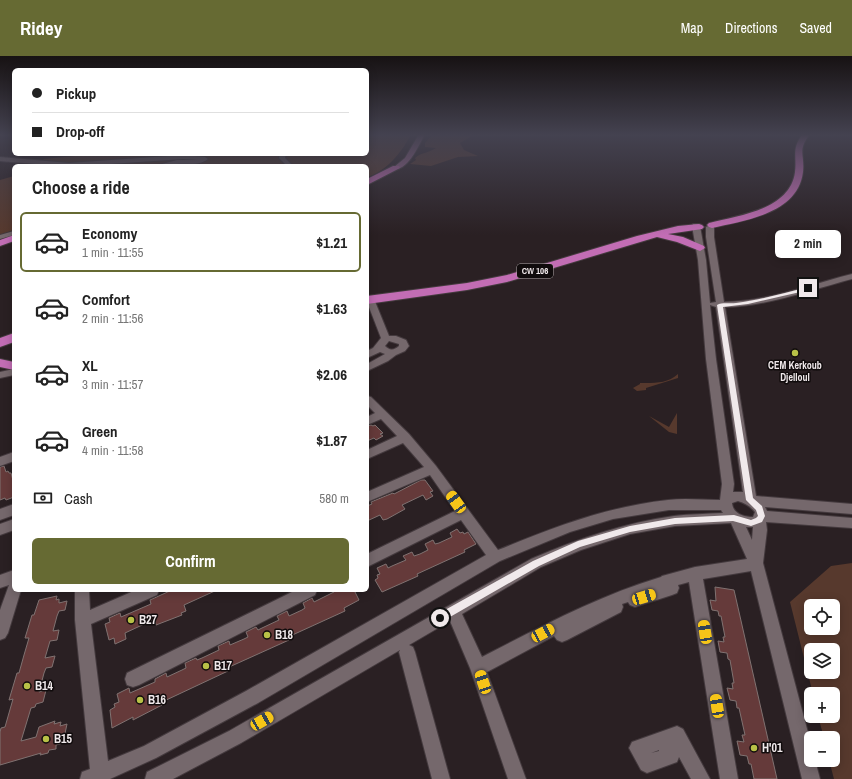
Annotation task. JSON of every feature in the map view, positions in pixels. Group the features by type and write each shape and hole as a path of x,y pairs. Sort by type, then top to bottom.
{"highway":[{"path":"369,180 396,168"},
{"name":"CW 106","path":"369,298 513,277 654,235 737,214 772,198 785,187 791,175 791,168"},
{"path":"697,224 710,222 711,226 766,210 787,198 792,192 798,177 798,168"},
{"name":"CW 106","path":"369,298 500,274 525,268 619,239 697,224"},
{"path":"654,235 679,239 700,248"},
{"path":"0,244 12,241"},
{"path":"0,343 12,339"},
{"path":"0,363 12,366"}],"street":[{"path":"697,224 711,359 728,484 726,503 730,514 735,518 756,564 811,779"},
{"path":"711,226 710,237 751,500 760,508 760,530 756,564"},
{"path":"0,237 12,234"},
{"path":"706,303 731,306 748,303 819,286 852,276"},
{"path":"369,301 383,342 382,350 393,352 400,350 404,344 397,338 383,342 376,350 369,354"},
{"path":"369,367 385,359 393,352"},
{"path":"0,375 12,372"},
{"path":"369,401 405,437 432,469 495,557"},
{"path":"369,420 382,414"},
{"path":"369,455 405,437"},
{"path":"0,462 12,457"},
{"path":"369,496 432,469"},
{"path":"84,592 83,620 94,777 150,752 252,697 495,557 567,528 612,514 669,505 726,503 733,496 744,497 751,500 852,509"},
{"path":"0,515 12,510"},
{"path":"369,560 464,513"},
{"path":"154,779 235,737 536,563 578,545 630,529 675,521 735,518 751,523 760,518 852,524"},
{"path":"0,530 12,525"},
{"path":"478,668 556,626 562,636 611,609 672,588 667,580 730,566 756,564"},
{"path":"696,573 729,779"},
{"path":"0,582 12,577"},
{"path":"0,633 13,592"},
{"path":"83,620 147,592"},
{"path":"133,679 306,592"},
{"path":"453,610 478,668 517,779"},
{"path":"407,652 441,779"},
{"path":"663,740 677,735 701,779"}],"shaded area":[{"path":"369,168 385,168 381,171 369,176"},
{"path":"12,177 12,231 0,235 0,180"},
{"path":"678,374 678,378 646,388 646,390 637,391 633,388 640,383 655,383 669,380"},
{"path":"677,413 677,434 669,432 649,416 669,427"},
{"path":"852,563 852,779 834,779 831,767 840,767 840,731 822,731 820,723 840,723 840,687 811,687 809,679 840,679 840,643 804,643 804,658 790,602 831,566"}],"building":[{"path":"375,425 383,433 380,434 383,436 376,440 374,438 369,440 369,426"},
{"path":"4,466 6,472 8,471 11,473 12,477 12,498 6,500 5,498 0,500 0,467"},
{"path":"421,480 425,480 433,491 430,492 433,496 426,500 423,495 402,505 405,509 387,519 383,520 380,515 369,520 369,505 372,504 371,502 393,493 394,494"},
{"path":"457,529 460,533 463,532 464,534 468,532 476,544 464,550 465,552 417,574 418,576 382,592 375,580 378,578 377,575 380,574 377,568 386,564 388,568 406,560 403,556 412,552 414,556 420,554 428,550 425,544 433,540 435,544 439,543 452,537 450,533"},
{"path":"715,587 734,590 777,779 754,779 751,764 749,764 747,756 740,755 737,741 744,742 742,735 745,735 739,708 737,708 736,701 730,700 727,688 733,689 732,683 734,683 730,660 728,659 727,653 720,652 718,641 724,642 723,637 725,637 721,616 719,616 718,611 712,610 710,600 716,601"},
{"name":"B27","path":"168,592 213,592 184,605 186,611 181,613 182,615 156,625 155,619 125,633 126,639 115,644 114,638 109,640 105,624 110,622 109,618 120,613 121,617 151,604 150,600"},
{"path":"334,592 355,592 359,600 344,608 345,611 288,637 289,640 227,668 228,671 162,702 162,705 133,720 133,717 112,728 110,710 115,707 114,704 119,702 117,694 129,688 130,693 155,682 155,679 166,673 167,677 182,670 186,668 185,663 196,658 197,660 219,650 218,646 229,641 230,645 248,637 246,632 256,627 258,630 279,620 277,616 287,611 289,616 302,610 305,608 303,603 312,598 314,602"},
{"path":"57,596 56,600 59,599 59,603 67,601 65,610 59,611 53,631 59,630 57,640 50,641 45,658 55,656 52,667 46,668 39,692 46,690 43,702 36,704 35,707 31,708 21,741 36,737 39,727 55,721 54,724 61,722 60,726 67,724 63,743 56,745 56,749 49,750 48,753 40,755 41,753 0,765 0,732 1,728 5,727 13,699 9,700 17,673 19,673 29,638 25,638 32,615 34,615 39,600"}],"place":[{"name":"CEM Kerkoub Djelloul","path":"795,353"},
{"name":"B27","path":"131,620"},
{"name":"B18","path":"267,635"},
{"name":"B17","path":"206,666"},
{"name":"B14","path":"27,686"},
{"name":"B16","path":"140,700"},
{"name":"B15","path":"46,739"},
{"name":"H'01","path":"754,748"}],"route":[{"path":"440,618 536,563 578,545 630,529 675,521 734,518 751,523 759,520 761,518 760,508 750,500 720,305 731,306 748,303 808,288"}]}
